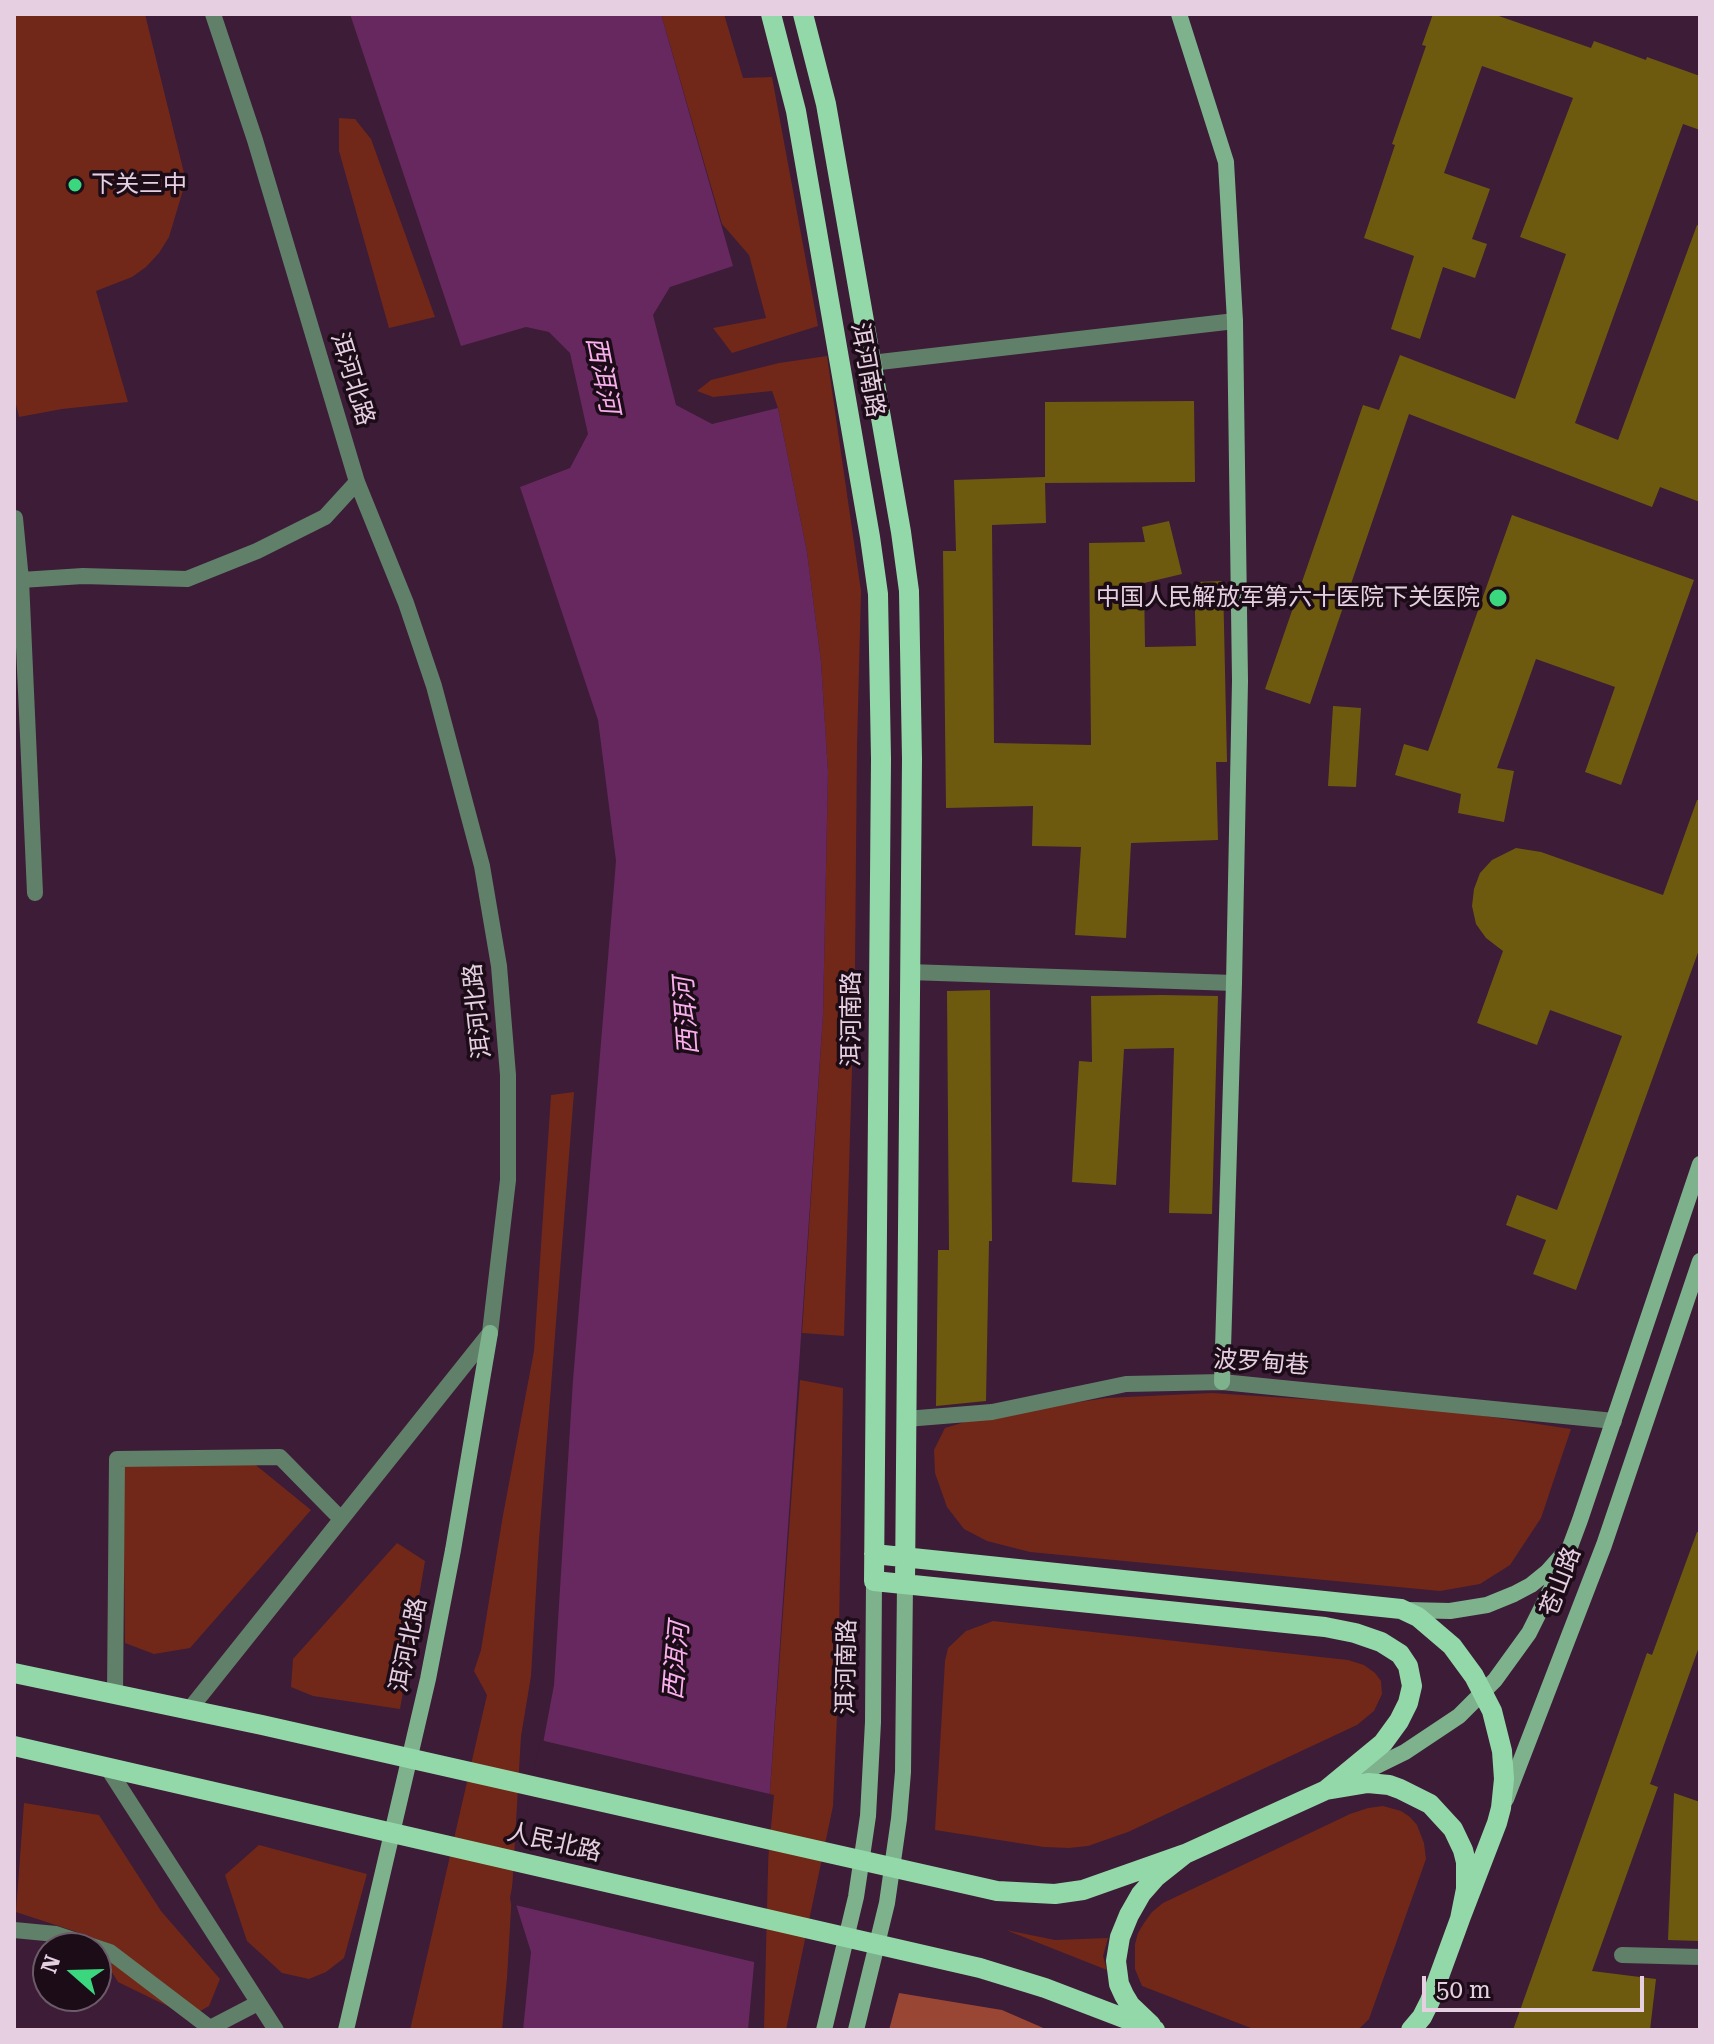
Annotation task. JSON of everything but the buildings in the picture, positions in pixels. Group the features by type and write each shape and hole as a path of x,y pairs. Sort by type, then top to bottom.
{"main road":[{"name":"洱河南路","path":"771,14 796,111 878,594 881,759 873,1722 868,1816 856,1897 824,2030"},
{"name":"洱河南路","path":"803,14 826,104 909,591 912,747 903,1772 887,1903 856,2030"},
{"path":"1179,14 1226,162 1235,321 1240,681 1222,1382"},
{"name":"苍山路","path":"1580,1520 1700,1164"},
{"name":"苍山路","path":"1460,1919 1604,1545 1700,1261"},
{"name":"洱河北路","path":"346,2030 428,1679 490,1333"},
{"path":"874,1554 1432,1612 1487,1605 1539,1579 1567,1547 1580,1520"},
{"path":"14,1673 262,1725 980,1887 1055,1894 1083,1890 1185,1854 1326,1790 1419,1743 1459,1716 1507,1666 1539,1615 1580,1520"},
{"path":"874,1581 1325,1627 1381,1642 1400,1654 1408,1666 1412,1686 1408,1703 1383,1743 1326,1790"},
{"path":"1401,1609 1418,1617 1452,1646 1483,1693 1496,1724 1502,1751 1503,1794 1497,1823"},
{"name":"人民北路","path":"14,1746 960,1963 1005,1975 1155,2030"},
{"path":"1326,1790 1368,1783 1389,1785 1420,1798 1439,1812 1453,1829 1463,1850 1466,1889 1460,1919 1430,2001 1411,2030"},
{"path":"1162,2030 1140,2015 1124,1995 1117,1972 1117,1949 1124,1926 1141,1894 1164,1869 1185,1854"},
{"path":"1423,2030 1430,2001"}],"street":[{"name":"洱河北路","path":"213,14 260,155 357,482 406,603 434,686 482,866 499,966 508,1075 508,1180 490,1333"},
{"path":"871,363 1235,321"},
{"path":"21,580 83,576 187,579 257,551 325,517 357,482"},
{"path":"15,518 21,580 19,647 35,893"},
{"path":"909,972 1234,983"},
{"path":"189,1710 490,1333"},
{"name":"波罗甸巷","path":"906,1419 992,1412 1126,1384 1222,1382 1614,1421"},
{"path":"115,1695 117,1459 280,1457 341,1519"},
{"path":"107,1767 276,2030"},
{"path":"14,1930 56,1934 110,1952 210,2028 258,2003"},
{"path":"1622,1955 1700,1957"}],"shaded area":[{"path":"14,14 145,14 184,173 183,190 169,237 159,253 132,277 96,291 128,402 19,417 14,396"},
{"path":"661,14 724,14 743,78 772,77 818,326 732,353 713,328 766,318 749,255 722,224"},
{"path":"339,118 355,119 371,139 435,317 389,328 339,151"},
{"path":"827,356 861,591 855,968 844,1336 802,1333 823,1015 828,773 821,662 807,552 772,391 713,397 697,391 711,380 779,363"},
{"path":"574,1092 531,1676 521,1736 502,2030 410,2030 487,1695 474,1671 481,1650 534,1351 551,1095"},
{"path":"800,1380 843,1388 833,1806 786,2030 764,2030 770,1790"},
{"path":"1212,1393 1425,1407 1571,1429 1541,1518 1510,1565 1480,1584 1440,1591 1030,1552 987,1541 964,1529 947,1507 935,1473 934,1450 945,1428 981,1417 1106,1398"},
{"path":"252,1462 311,1510 190,1648 154,1654 125,1643 123,1465"},
{"path":"397,1543 425,1561 400,1709 313,1696 291,1687 293,1659"},
{"path":"993,1621 1348,1660 1364,1665 1375,1673 1381,1681 1382,1694 1374,1711 1357,1725 1128,1832 1088,1846 1044,1847 935,1830 948,1648 966,1631"},
{"path":"24,1803 99,1815 161,1911 220,1979 209,2006 190,2017 118,1982 112,1972 112,1932 77,1932 16,1912"},
{"path":"1383,1806 1401,1811 1417,1825 1426,1859 1369,2019 1361,2027 1356,2030 1256,2030 1142,1986 1135,1969 1135,1944 1144,1923 1163,1903 1350,1814"},
{"path":"259,1845 367,1874 344,1958 326,1972 309,1979 282,1973 247,1941 225,1875"},
{"path":"1006,1930 1055,1940 1108,1938 1103,1956 1107,1970"},
{"path":"899,1993 1002,2010 1048,2030 889,2030"}],"water":[{"name":"西洱河","path":"350,14 661,14 733,266 670,287 653,315 676,405 712,424 778,408 807,552 821,662 828,772 823,1015 770,1790 748,2030 523,2030 531,1952 514,1898 554,1685 573,1380 616,861 598,720 520,487 570,468 588,434 570,353 549,332 526,327 461,346"}],"pier":[{"path":"540,1740 774,1795 758,1963 511,1904"}],"place":[{"name":"下关三中","path":"75,185"},
{"name":"中国人民解放军第六十医院下关医院","path":"1498,598"}]}
